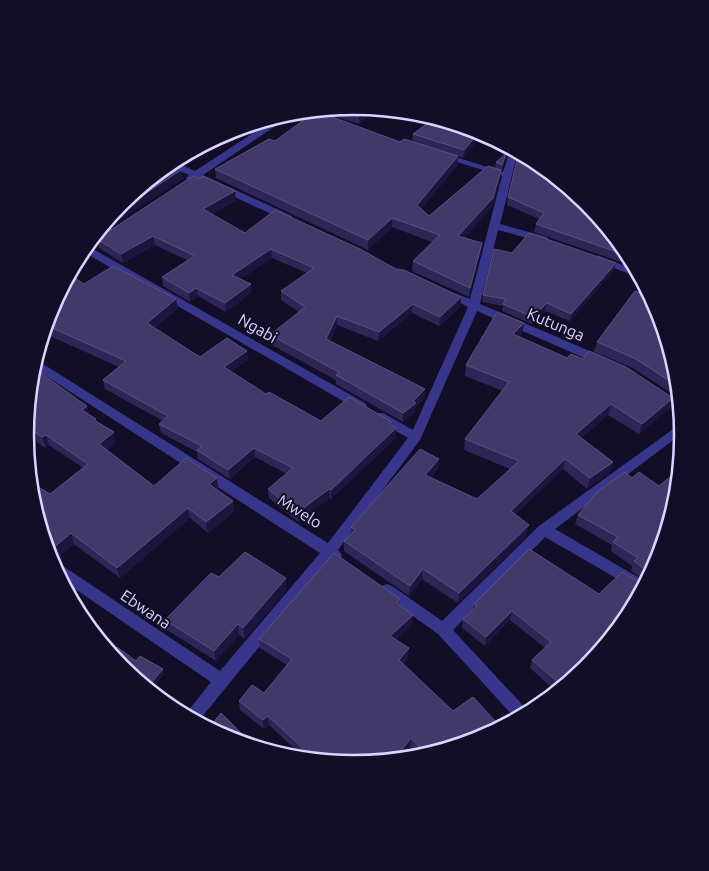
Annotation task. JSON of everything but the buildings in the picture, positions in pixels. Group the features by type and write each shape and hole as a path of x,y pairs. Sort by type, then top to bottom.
{"street":[{"path":"319,116 339,123"},
{"path":"180,185 270,126"},
{"path":"432,153 507,177"},
{"path":"195,713 330,551 416,437 474,306 512,156"},
{"path":"179,167 294,221"},
{"path":"494,226 550,241"},
{"name":"Ngabi","path":"91,252 416,437"},
{"path":"586,254 630,272"},
{"name":"Kutunga","path":"438,289 610,365"},
{"name":"Mwelo","path":"41,368 346,562"},
{"path":"651,388 674,403"},
{"path":"443,630 544,530 675,432"},
{"path":"544,530 638,584"},
{"name":"Ebwana","path":"66,576 221,680"},
{"path":"378,585 443,630 518,711"}]}
